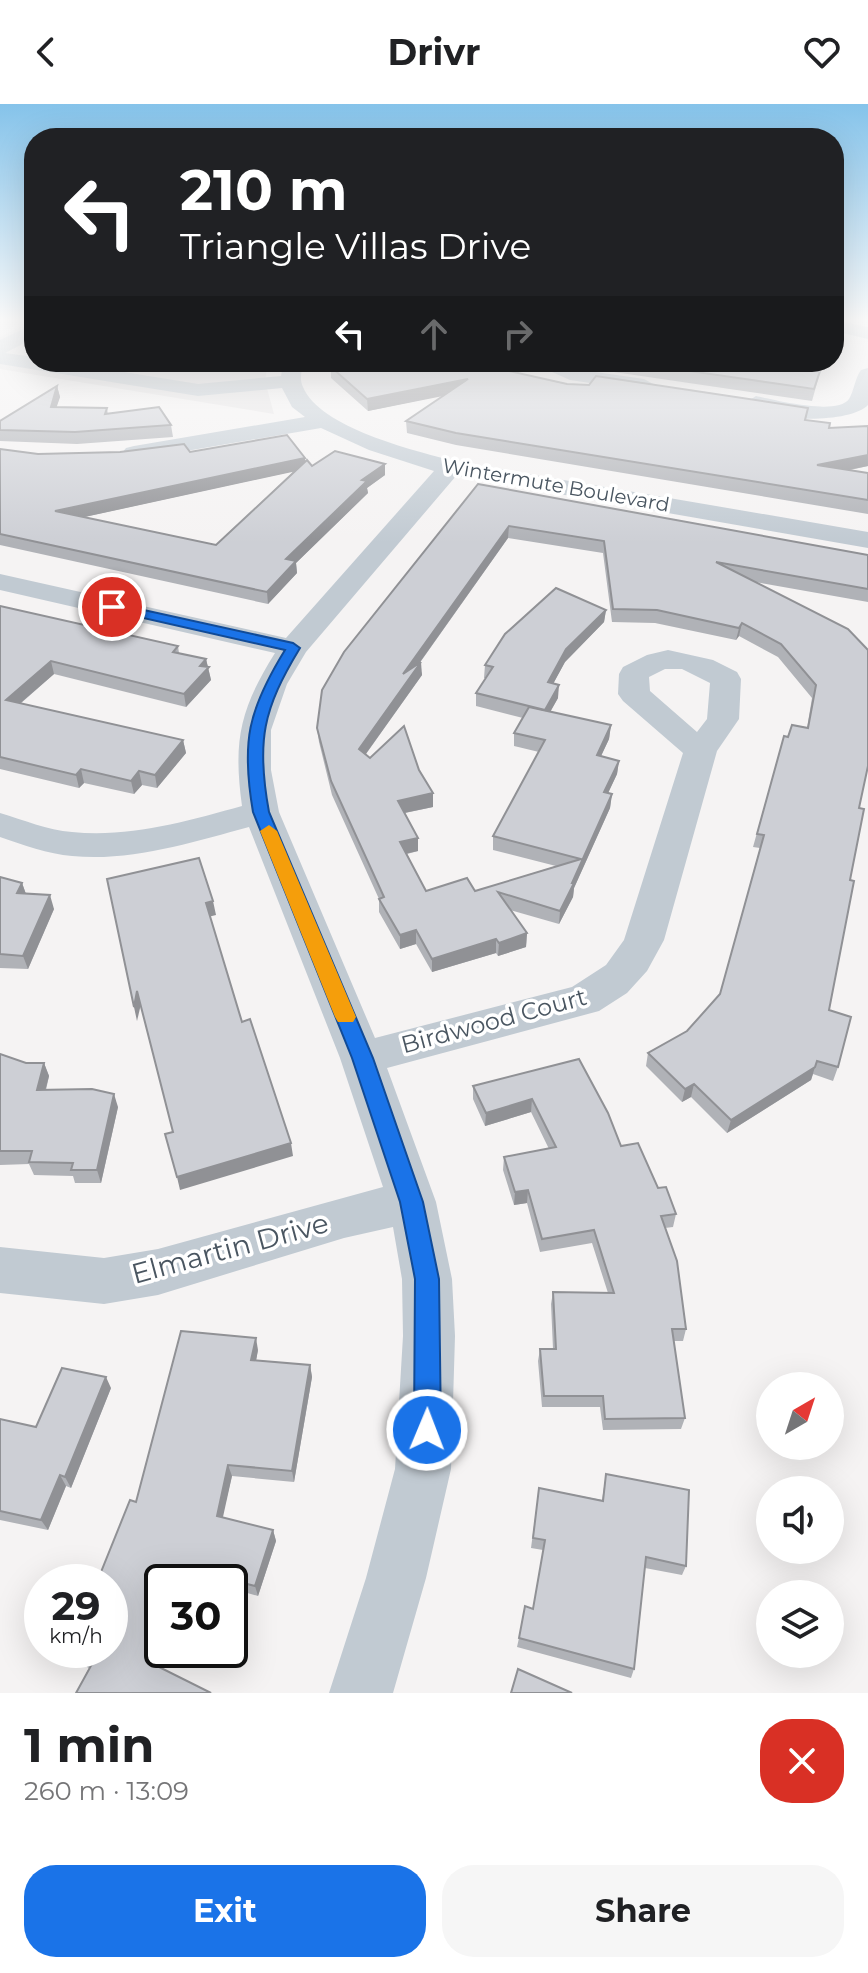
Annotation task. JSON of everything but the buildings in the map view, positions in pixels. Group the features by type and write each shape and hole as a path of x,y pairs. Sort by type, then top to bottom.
{"street":[{"name":"Wintermute Boulevard","path":"298,394 324,421 370,443 450,468 868,540"},
{"path":"740,400 817,412 843,412 858,404 861,394"},
{"path":"111,456 324,421"},
{"path":"361,1693 400,1562 423,1469 427,1430 427,1279 412,1202 362,1058 261,812 254,770 255,730 271,684 293,648 450,468"},
{"path":"0,582 293,648"},
{"name":"Birdwood Court","path":"362,1058 584,1000 612,985 633,965 644,940 700,751"},
{"path":"0,825 72,844 118,843 218,824 261,812"},
{"name":"Elmartin Drive","path":"0,1270 104,1281 158,1272 344,1217 412,1202"}],"shaded area":[{"path":"153,394 269,394 274,414"}],"slow traffic":[{"path":"269,831 345,1017"}],"route":[{"path":"112,607 293,648 271,684 255,730 254,770 261,812 362,1058 412,1202 427,1279 427,1430"}]}
